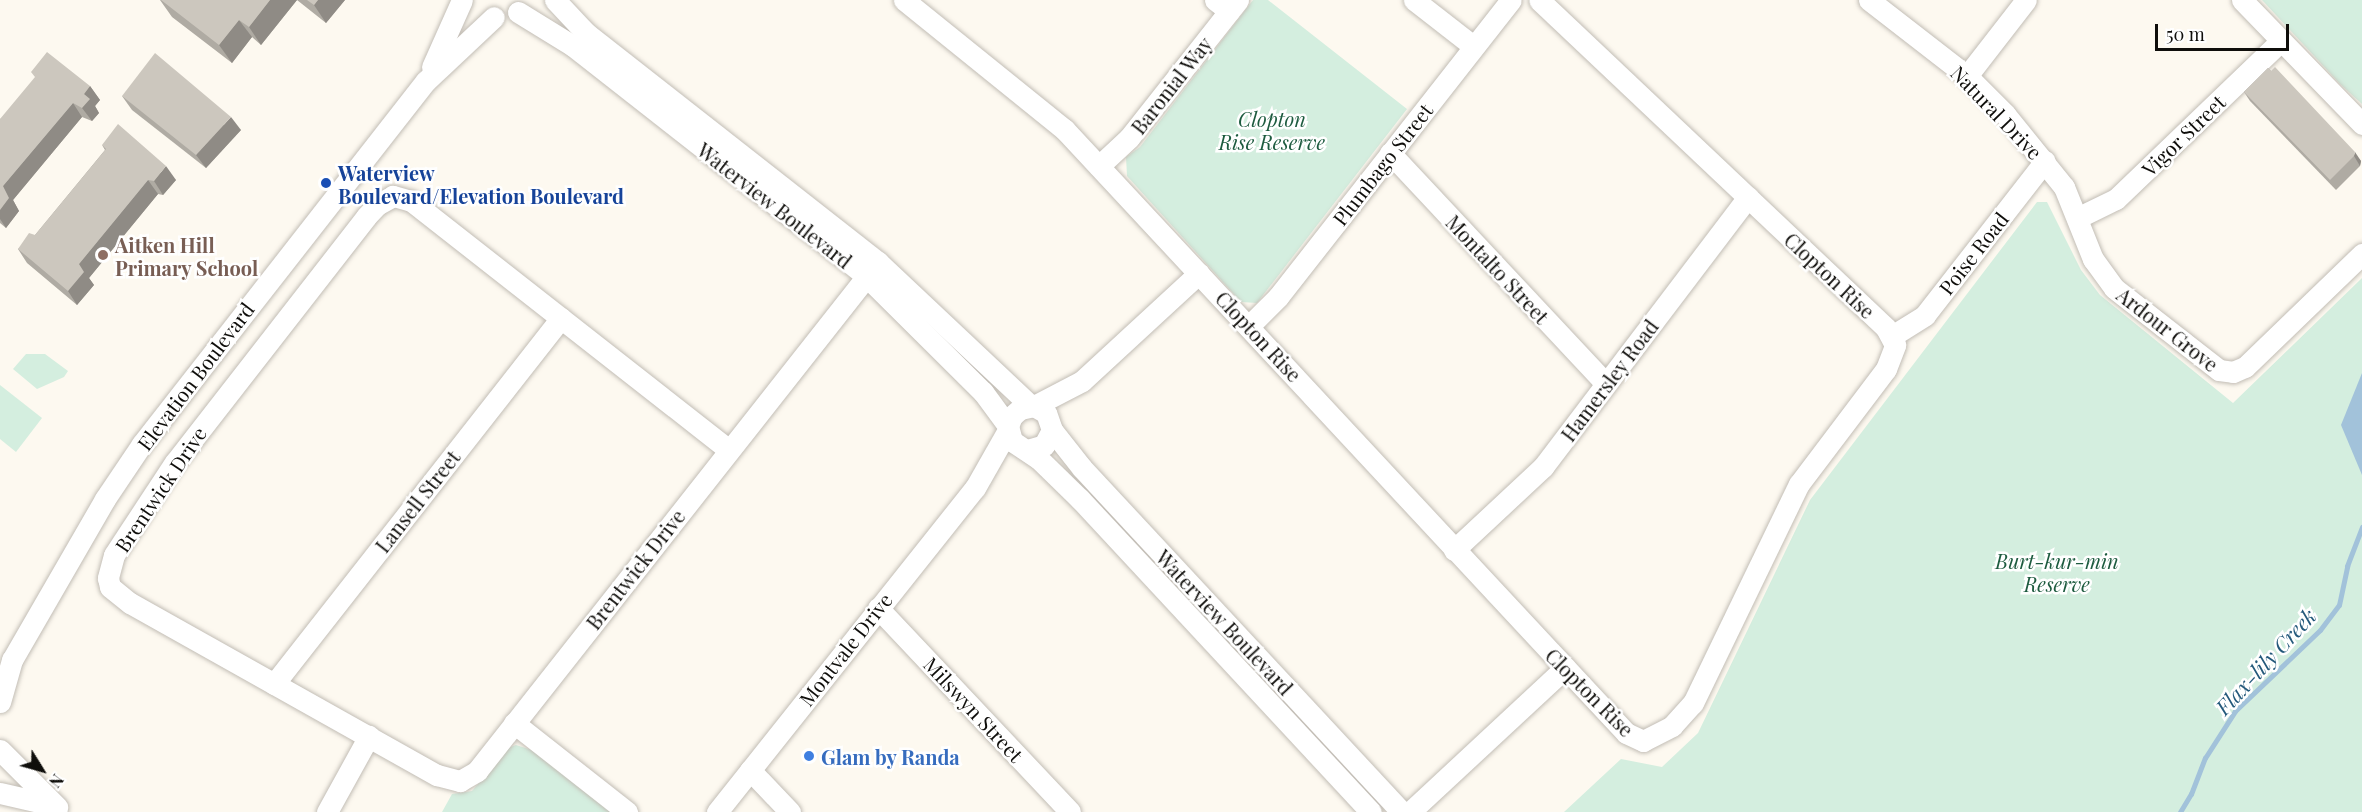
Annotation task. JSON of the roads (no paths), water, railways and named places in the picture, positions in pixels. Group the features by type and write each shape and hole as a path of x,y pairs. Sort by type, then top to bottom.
{"street":[{"path":"464,0 482,14 494,17 525,6"},
{"name":"Elevation Boulevard","path":"426,81 464,0"},
{"name":"Waterview Boulevard","path":"555,0 586,33 680,118 872,269 1032,406"},
{"name":"Clopton Rise","path":"904,0 1032,101 1099,166 1250,325 1565,668 1637,740 1659,736 1684,715 1798,484 1892,360 1892,336 1539,0"},
{"path":"1414,0 1473,46"},
{"name":"Plumbago Street","path":"1250,325 1278,297 1511,0"},
{"name":"Natural Drive","path":"1869,0 1966,76 2045,161 2064,188 2077,218"},
{"path":"1966,76 2026,0"},
{"path":"2242,0 2362,123"},
{"name":"Baronial Way","path":"1099,166 1129,138 1227,4"},
{"name":"Waterview Boulevard","path":"525,6 573,46 680,118"},
{"name":"Elevation Boulevard","path":"0,702 6,666 100,507 142,444 426,81 494,17"},
{"name":"Vigor Street","path":"2077,218 2116,199 2281,41"},
{"name":"Montalto Street","path":"1390,153 1606,384"},
{"name":"Poise Road","path":"1892,336 1925,315 2045,161"},
{"name":"Brentwick Drive","path":"729,450 411,201 393,196 377,205 366,217 213,410 120,545 109,568 108,578 117,595 445,779 460,781 477,771 872,269"},
{"name":"Hamersley Road","path":"1454,549 1543,467 1748,198"},
{"name":"Ardour Grove","path":"2077,218 2093,259 2114,288 2213,367 2226,372 2245,367 2362,254"},
{"name":"Waterview Boulevard","path":"872,269 976,384 1008,428"},
{"path":"1082,381 1016,412 1008,428 1012,441 1027,450 1044,445 1052,428 1082,381 1199,273"},
{"name":"Lansell Street","path":"274,684 561,318"},
{"path":"1032,406 1046,413 1052,428"},
{"name":"Montvale Drive","path":"717,812 975,488 1008,428"},
{"name":"Waterview Boulevard","path":"1052,428 1082,468 1402,812"},
{"name":"Waterview Boulevard","path":"1027,450 1080,499 1371,812"},
{"name":"Montvale Drive","path":"975,488 1027,450"},
{"name":"Milswyn Street","path":"878,608 1070,812"},
{"path":"1219,647 1234,632"},
{"path":"1410,812 1565,668"},
{"path":"514,723 627,812"},
{"path":"327,812 369,736"},
{"path":"0,749 0,761"},
{"path":"0,749 61,810"},
{"path":"750,770 790,812"},
{"path":"0,793 61,810"}],"water":[{"path":"2362,373 2362,475 2341,425"}],"waterway":[{"name":"Flax-lily Creek","path":"2180,812 2191,794 2205,758 2235,711 2320,630 2339,605 2347,566 2362,527"}],"place":[{"name":"Waterview Boulevard/Elevation Boulevard","path":"326,183"},
{"name":"Aitken Hill Primary School","path":"103,255"},
{"name":"Glam by Randa","path":"809,756"}],"park label":[{"name":"Clopton Rise Reserve","path":"1272,130"},
{"name":"Burt-kur-min Reserve","path":"2057,572"}]}
